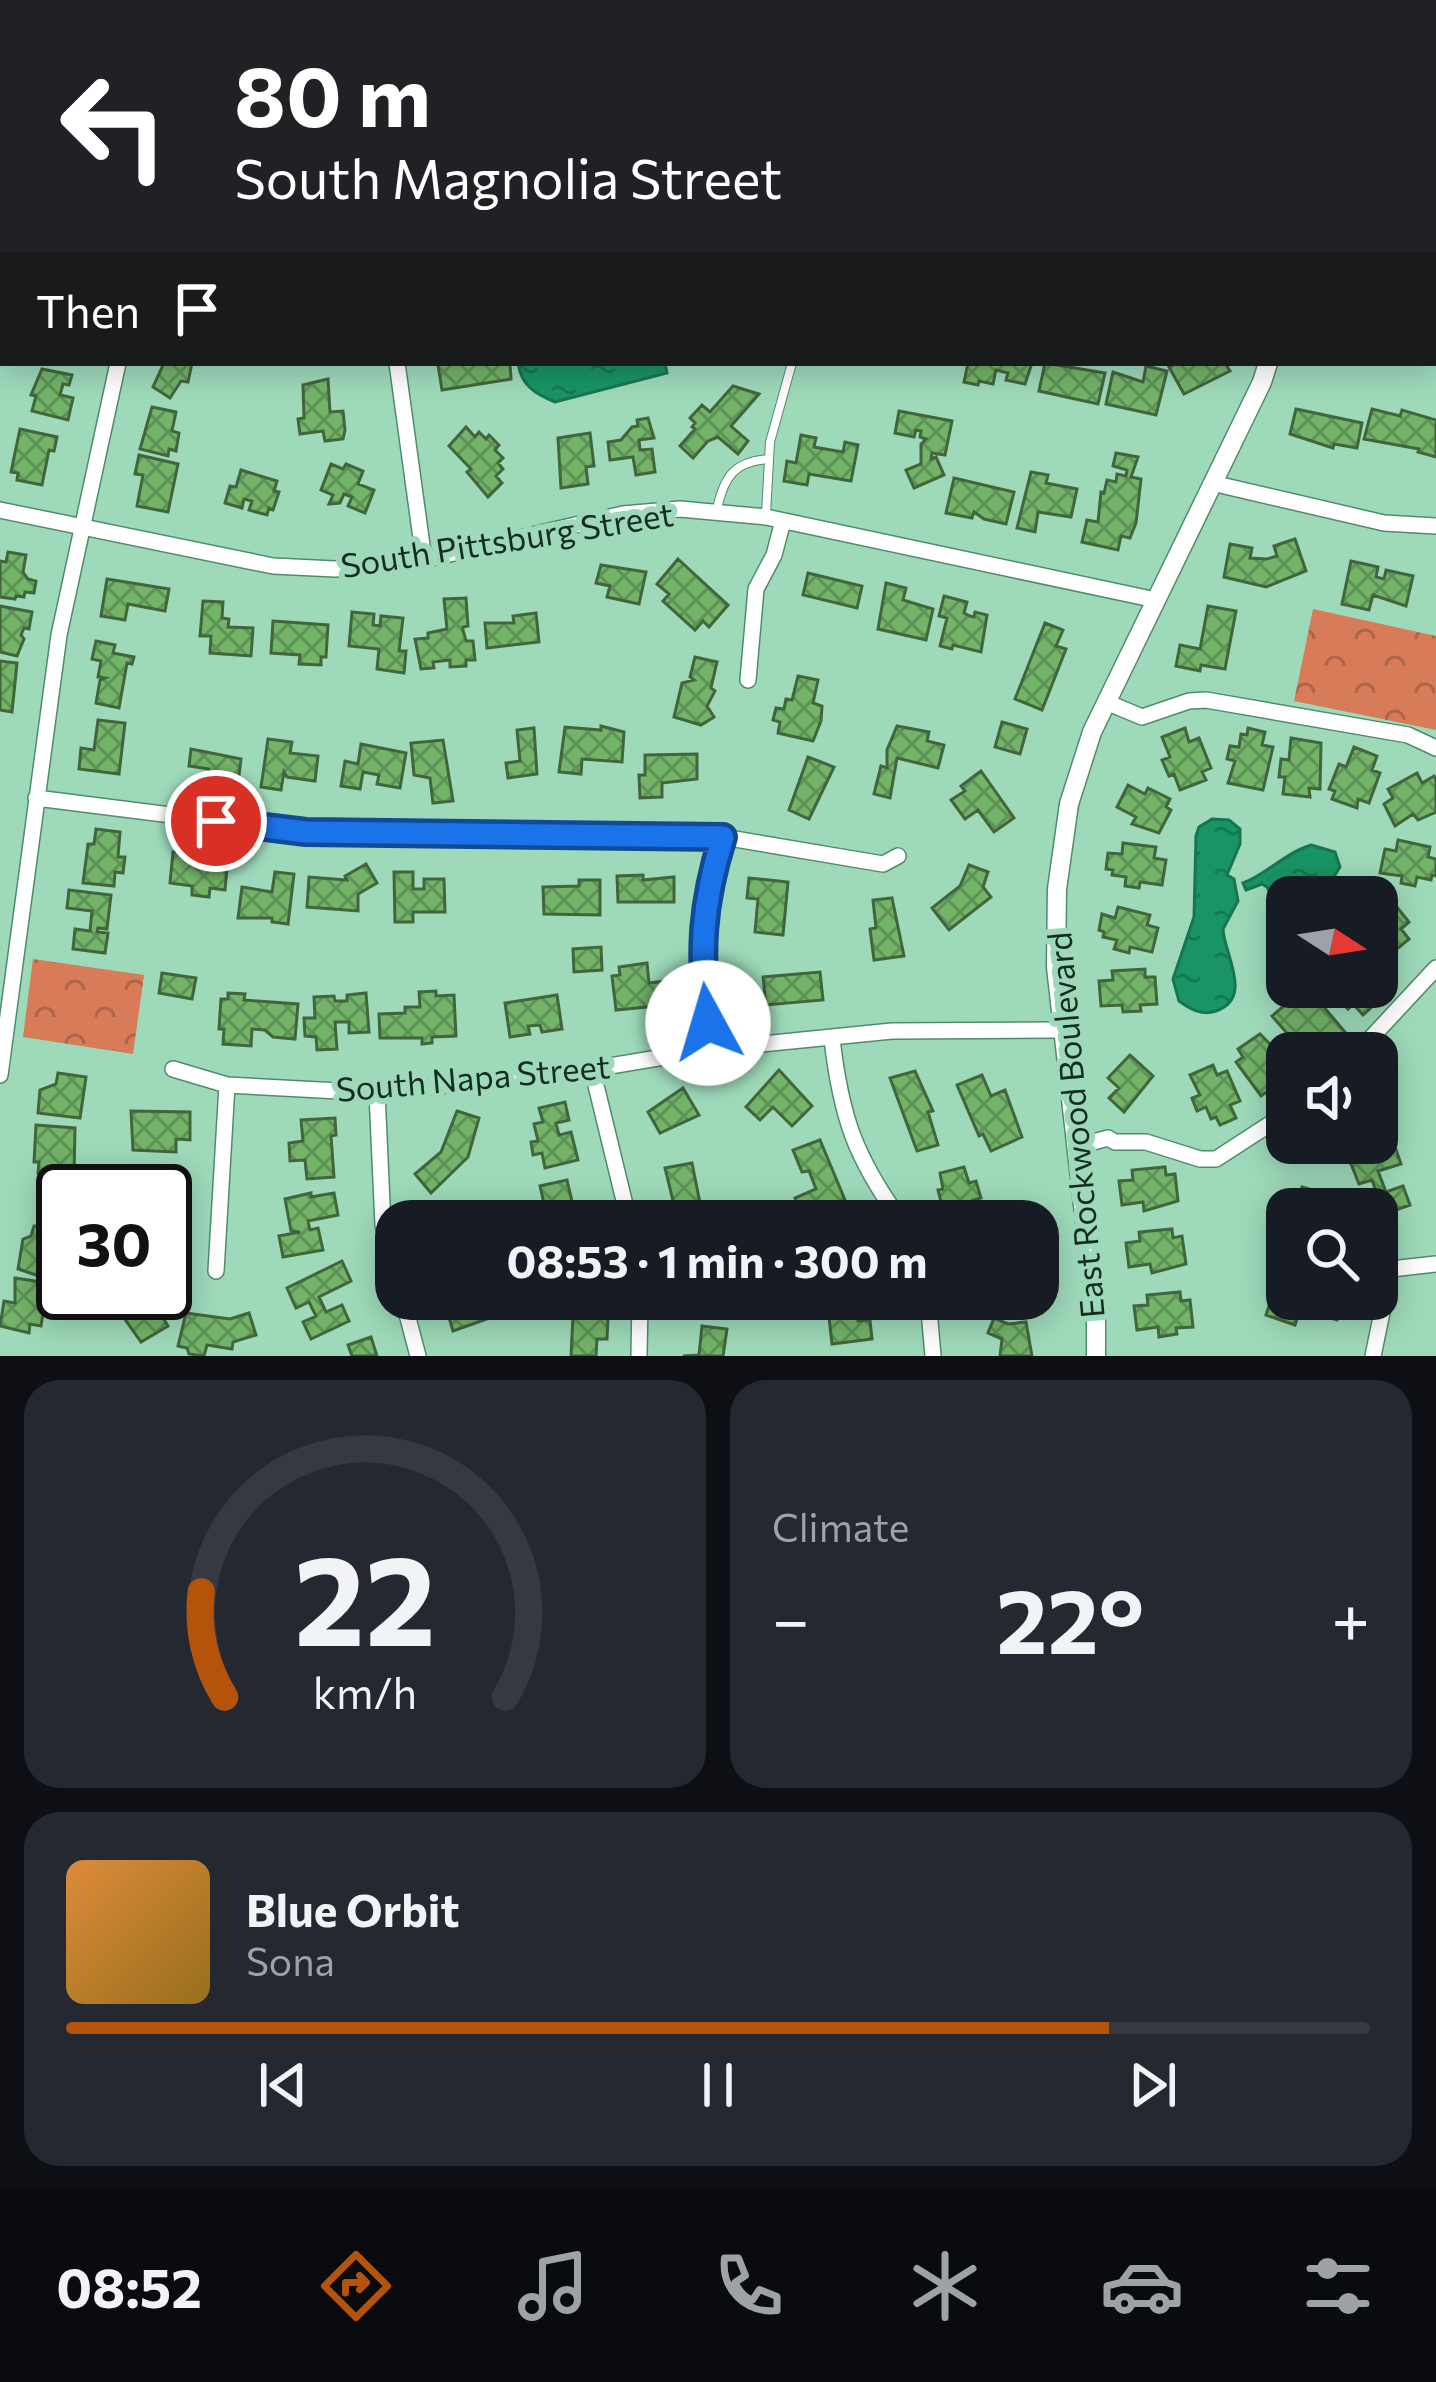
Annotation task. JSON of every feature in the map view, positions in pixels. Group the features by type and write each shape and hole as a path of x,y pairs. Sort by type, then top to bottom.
{"street":[{"path":"0,1075 58,635 117,366"},
{"path":"397,366 424,560"},
{"name":"East Rockwood Boulevard","path":"1096,1356 1083,1146 1061,1030 1056,967 1060,868 1069,805 1092,732 1116,705 1156,600 1267,366"},
{"path":"1212,483 1384,523 1436,526"},
{"name":"South Pittsburg Street","path":"0,510 308,570 424,560 623,514 717,511 1156,600"},
{"path":"748,680 756,589 774,555 774,519"},
{"path":"1116,705 1142,717 1189,701 1224,702 1408,735 1436,748"},
{"path":"36,798 306,832 723,837 883,865 898,856"},
{"path":"712,1049 700,949 707,886 723,837"},
{"path":"1377,1032 1436,968"},
{"name":"South Napa Street","path":"173,1070 227,1085 376,1093 592,1069 712,1049 892,1031 1061,1030"},
{"path":"832,1039 838,1090 852,1141 889,1200"},
{"path":"592,1069 624,1200"},
{"path":"216,1271 227,1085"},
{"path":"376,1093 382,1200"},
{"path":"1083,1146 1097,1150 1115,1142 1146,1142 1200,1159 1216,1159 1266,1127"},
{"path":"1373,1356 1391,1269 1436,1264"},
{"path":"409,1320 418,1356"},
{"path":"640,1320 640,1356"},
{"path":"930,1320 934,1356"}],"lane":[{"path":"774,519 769,459 791,366"},
{"path":"717,511 723,482 734,468 769,459"}],"green space":[{"path":"1313,609 1436,636 1436,730 1294,701"},
{"path":"33,959 144,975 133,1054 23,1037"}],"water":[{"path":"519,366 666,366 667,373 555,402 530,388"},
{"path":"1212,819 1229,820 1240,829 1240,844 1227,875 1234,879 1238,901 1223,929 1234,975 1233,996 1227,1005 1206,1013 1179,1001 1173,979 1194,917 1196,836 1199,827"},
{"path":"1311,845 1335,852 1340,867 1334,876 1266,876 1266,886 1246,890 1243,883"}],"building":[{"path":"163,366 191,366 188,382 181,381 170,398 153,387"},
{"path":"438,366 510,366 511,379 442,390"},
{"path":"967,366 1031,366 1025,384 1006,380 1008,373 996,370 993,384 964,382"},
{"path":"1044,366 1105,373 1098,404 1039,391"},
{"path":"1146,366 1167,371 1156,415 1106,404 1113,372 1143,382"},
{"path":"1227,366 1230,371 1184,394 1169,367"},
{"path":"42,369 72,375 60,395 73,398 68,420 32,411 36,396 31,395"},
{"path":"328,379 330,412 343,411 345,430 343,439 325,441 323,431 300,434 298,419 304,418 303,385"},
{"path":"733,386 759,394 731,426 748,441 738,454 718,437 693,458 680,446 695,429 690,418 702,405 710,412"},
{"path":"152,407 176,412 172,431 179,433 176,451 169,449 168,456 140,449"},
{"path":"1296,409 1362,423 1357,448 1334,444 1333,448 1290,434"},
{"path":"1372,409 1400,416 1402,410 1436,420 1436,457 1419,449 1364,439"},
{"path":"899,411 952,421 945,455 932,453 931,459 936,457 944,475 914,488 906,470 921,464 921,444 926,439 916,430 914,437 895,433"},
{"path":"648,418 654,438 639,440 640,450 652,449 655,472 636,475 633,457 610,460 608,442 621,440 638,426 637,420"},
{"path":"466,427 475,437 479,432 486,439 489,435 499,445 495,450 503,458 498,463 503,469 496,476 502,483 488,497 449,446"},
{"path":"20,429 57,437 54,451 49,450 42,485 17,480 18,473 11,472"},
{"path":"590,433 594,466 586,467 588,484 561,488 558,438"},
{"path":"801,435 816,438 814,447 843,452 845,442 858,445 851,481 809,474 807,485 784,481 787,461 796,463"},
{"path":"1116,453 1138,457 1131,477 1141,479 1136,523 1130,538 1121,536 1118,550 1082,542 1087,520 1098,522 1107,480 1116,482 1117,474 1126,476 1127,470 1113,466"},
{"path":"139,455 178,464 168,512 137,506 143,475 135,474"},
{"path":"331,464 363,471 358,484 374,490 365,513 348,506 352,497 344,494 340,503 329,504 333,495 321,490"},
{"path":"241,470 277,481 274,491 279,492 267,515 249,510 252,501 244,499 242,508 225,503"},
{"path":"1031,472 1048,475 1046,483 1077,489 1071,517 1038,512 1035,532 1017,528"},
{"path":"954,478 1014,492 1006,524 974,512 972,518 946,513"},
{"path":"1295,539 1306,571 1266,587 1224,577 1230,544 1252,548 1250,558 1267,559 1277,556 1274,546"},
{"path":"8,552 26,555 23,572 36,581 34,593 25,592 15,599 0,597 0,561 6,562"},
{"path":"678,559 728,605 709,627 703,621 695,630 663,601 669,594 657,584"},
{"path":"1351,561 1378,567 1376,577 1384,579 1386,570 1413,576 1406,606 1373,595 1369,610 1342,604"},
{"path":"601,565 646,572 639,604 607,597 610,586 596,583"},
{"path":"808,573 862,586 857,608 803,595"},
{"path":"107,579 169,589 165,611 128,604 125,620 101,616"},
{"path":"886,583 906,588 903,600 933,609 926,640 878,629"},
{"path":"944,596 967,602 964,613 970,616 975,612 987,615 981,652 940,646 947,618 939,616"},
{"path":"466,598 468,626 463,630 466,641 473,641 475,660 450,667 450,660 433,662 434,668 421,669 415,639 447,629 444,599"},
{"path":"203,601 223,602 222,618 229,619 228,627 253,628 251,656 210,653 211,636 200,636"},
{"path":"0,606 32,612 17,656 0,652"},
{"path":"1208,606 1236,611 1225,669 1176,666 1180,645 1200,649"},
{"path":"352,612 374,614 373,625 380,626 381,616 403,618 399,651 406,651 404,673 377,669 379,649 349,646"},
{"path":"536,613 539,642 487,648 485,623 514,623 513,616"},
{"path":"273,621 328,625 321,665 299,664 300,655 271,653"},
{"path":"1045,623 1063,630 1056,646 1066,649 1042,710 1015,699"},
{"path":"96,641 115,645 113,653 134,657 132,664 127,663 119,708 96,703 100,680 105,678 98,677 101,661 92,659"},
{"path":"695,657 717,662 711,688 715,691 707,706 714,717 701,725 674,717 682,683 694,680 690,677"},
{"path":"0,661 17,663 12,712 0,710"},
{"path":"798,676 818,680 813,703 822,706 821,721 813,741 778,733 780,722 773,720 776,708 784,709 786,699 792,700"},
{"path":"98,720 125,723 119,774 79,769 81,748 94,750"},
{"path":"1002,722 1027,729 1020,754 995,747"},
{"path":"601,726 624,732 622,762 582,759 581,774 559,772 565,727 601,730"},
{"path":"897,726 929,732 927,741 944,745 938,768 897,758 890,798 874,794 881,766 887,768 887,750"},
{"path":"534,728 537,774 508,778 506,763 520,761 517,730"},
{"path":"1185,728 1189,742 1199,738 1211,768 1202,772 1206,780 1180,790 1162,760 1170,757 1162,737"},
{"path":"1248,728 1265,732 1262,745 1273,747 1263,790 1228,783 1235,761 1227,759 1230,746 1239,747 1241,734 1247,735"},
{"path":"1291,738 1321,743 1320,789 1309,788 1310,797 1283,794 1281,759 1289,760"},
{"path":"268,739 292,742 290,753 318,756 315,781 287,777 284,772 281,790 261,787"},
{"path":"443,740 453,801 433,803 430,778 414,775 411,743"},
{"path":"361,744 406,753 400,788 377,784 379,775 363,772 360,789 341,786 345,761 358,764"},
{"path":"1354,747 1377,756 1372,770 1380,773 1369,803 1358,799 1357,808 1332,799 1335,791 1329,789 1339,764 1346,767"},
{"path":"191,749 241,759 238,783 208,779 209,769 189,766"},
{"path":"697,754 697,779 662,783 662,797 640,798 639,775 645,775 645,755"},
{"path":"808,757 834,767 809,819 789,810"},
{"path":"981,771 1014,818 994,832 978,810 965,819 951,800"},
{"path":"1417,773 1422,783 1434,776 1436,780 1436,812 1418,820 1413,814 1395,826 1384,804 1393,798 1388,789"},
{"path":"1128,785 1170,799 1166,807 1171,810 1159,833 1132,824 1136,817 1117,807"},
{"path":"96,829 120,832 118,857 125,857 123,873 115,872 114,886 83,883 88,844 94,844"},
{"path":"1398,840 1430,847 1428,857 1436,859 1436,876 1431,880 1417,877 1415,886 1401,883 1402,876 1380,873 1385,849 1396,851"},
{"path":"1123,843 1156,847 1154,858 1166,860 1162,885 1125,886 1126,877 1106,869 1108,853 1122,854"},
{"path":"173,852 228,857 225,890 210,888 209,897 192,895 192,886 170,883"},
{"path":"366,864 377,883 358,894 358,911 307,907 309,877 347,880 345,876"},
{"path":"969,865 988,872 983,887 991,897 949,930 932,908 960,886"},
{"path":"275,872 294,874 288,924 272,922 272,918 238,918 242,887 272,892"},
{"path":"394,872 413,872 413,889 424,889 424,879 444,879 445,912 413,912 413,922 395,922"},
{"path":"643,875 643,880 674,877 674,902 618,902 617,876"},
{"path":"749,878 788,882 783,935 755,932 758,899 747,898"},
{"path":"579,880 600,880 600,915 544,914 543,887 579,886"},
{"path":"69,890 111,895 107,929 97,932 108,933 105,953 73,949 75,929 90,931 92,911 67,908"},
{"path":"892,898 904,956 874,960 873,900"},
{"path":"1118,907 1150,915 1147,925 1158,928 1152,952 1114,949 1117,940 1103,937 1099,930 1102,914 1115,918"},
{"path":"1398,908 1409,922 1401,929 1409,939 1398,948"},
{"path":"601,947 602,970 574,972 573,949"},
{"path":"647,963 649,983 675,980 678,1004 616,1010 612,976 620,975 619,967"},
{"path":"1145,969 1145,977 1155,977 1157,1004 1123,1012 1122,1005 1101,1006 1099,981 1113,980 1112,971"},
{"path":"820,972 823,1000 766,1005 763,977"},
{"path":"162,973 196,978 192,999 159,993"},
{"path":"436,991 436,996 454,995 456,1036 432,1037 432,1043 422,1044 422,1038 380,1038 379,1014 420,1007 419,992"},
{"path":"228,993 245,994 244,1000 298,1004 295,1039 252,1029 251,1046 223,1044 221,999 228,999"},
{"path":"366,993 369,1032 349,1033 349,1022 335,1022 337,1049 317,1050 316,1037 305,1036 304,1018 315,1018 314,997 347,1001 347,995"},
{"path":"557,995 562,1029 542,1032 540,1025 528,1026 530,1034 510,1037 505,1003"},
{"path":"1281,1008 1325,1008 1345,1032 1286,1032 1272,1016"},
{"path":"1260,1034 1266,1040 1266,1092 1261,1096 1236,1062 1243,1057 1238,1049"},
{"path":"1130,1055 1153,1076 1124,1112 1109,1098 1119,1088 1108,1078"},
{"path":"1213,1065 1217,1075 1227,1071 1240,1101 1230,1105 1236,1118 1220,1125 1206,1107 1197,1111 1192,1098 1200,1095 1190,1075"},
{"path":"779,1070 812,1106 792,1126 773,1107 760,1120 746,1107"},
{"path":"915,1071 933,1111 928,1112 938,1145 917,1151 890,1078"},
{"path":"58,1073 86,1077 80,1118 38,1113 40,1090 56,1084"},
{"path":"982,1075 991,1096 1005,1090 1022,1137 991,1151 983,1134 979,1136 957,1085"},
{"path":"683,1088 699,1115 660,1133 648,1112"},
{"path":"565,1102 569,1120 556,1123 559,1135 571,1132 578,1160 545,1168 542,1153 533,1155 531,1142 538,1141 534,1124 543,1122 539,1108"},
{"path":"131,1111 190,1112 190,1140 176,1139 176,1152 133,1150"},
{"path":"457,1111 479,1118 468,1157 431,1193 415,1174 441,1152"},
{"path":"335,1118 336,1135 331,1136 334,1177 307,1179 305,1160 290,1161 289,1143 303,1141 301,1120"},
{"path":"36,1125 75,1128 74,1164 34,1162"},
{"path":"820,1140 845,1200 796,1200 816,1189 793,1150"},
{"path":"1398,1155 1401,1164 1378,1171 1384,1188 1375,1188 1372,1180 1359,1184 1351,1164 1398,1164"},
{"path":"692,1163 699,1200 673,1200 665,1168"},
{"path":"964,1167 969,1183 976,1181 981,1198 941,1200 940,1173"},
{"path":"1165,1167 1166,1175 1175,1174 1178,1201 1144,1211 1143,1202 1122,1205 1119,1181 1133,1180 1132,1170"},
{"path":"567,1180 572,1200 543,1200 540,1186"},
{"path":"1403,1186 1410,1205 1398,1209 1397,1188"},
{"path":"311,1193 311,1197 334,1193 338,1215 308,1221 310,1230 318,1228 323,1250 283,1257 279,1236 300,1232 291,1231 285,1199"},
{"path":"36,1226 36,1275 18,1269 23,1239"},
{"path":"1172,1229 1173,1238 1182,1236 1186,1264 1152,1273 1150,1264 1129,1267 1126,1243 1140,1241 1139,1232"},
{"path":"342,1261 351,1281 319,1297 326,1312 342,1305 349,1321 311,1339 303,1322 316,1316 309,1302 296,1308 287,1288"},
{"path":"15,1278 36,1281 36,1320 42,1320 41,1326 30,1324 29,1333 0,1326 4,1301 15,1303"},
{"path":"1180,1292 1181,1301 1190,1300 1193,1327 1176,1328 1177,1334 1159,1337 1158,1327 1137,1330 1134,1306 1148,1305 1147,1295"},
{"path":"249,1313 256,1335 233,1342 232,1349 207,1345 204,1356 178,1346 184,1320 192,1320 192,1314 230,1319"},
{"path":"126,1320 164,1320 168,1326 141,1342"},
{"path":"450,1320 484,1320 453,1331"},
{"path":"573,1320 608,1320 607,1339 597,1339 596,1356 571,1356"},
{"path":"829,1320 870,1320 872,1339 832,1344"},
{"path":"993,1320 1026,1322 1032,1356 1000,1356 1002,1339 988,1333"},
{"path":"702,1326 727,1329 723,1356 683,1356 699,1355"},
{"path":"371,1337 377,1356 352,1356 348,1345"}],"route":[{"path":"216,821 306,832 723,837 707,886 700,949 708,1023"}]}
